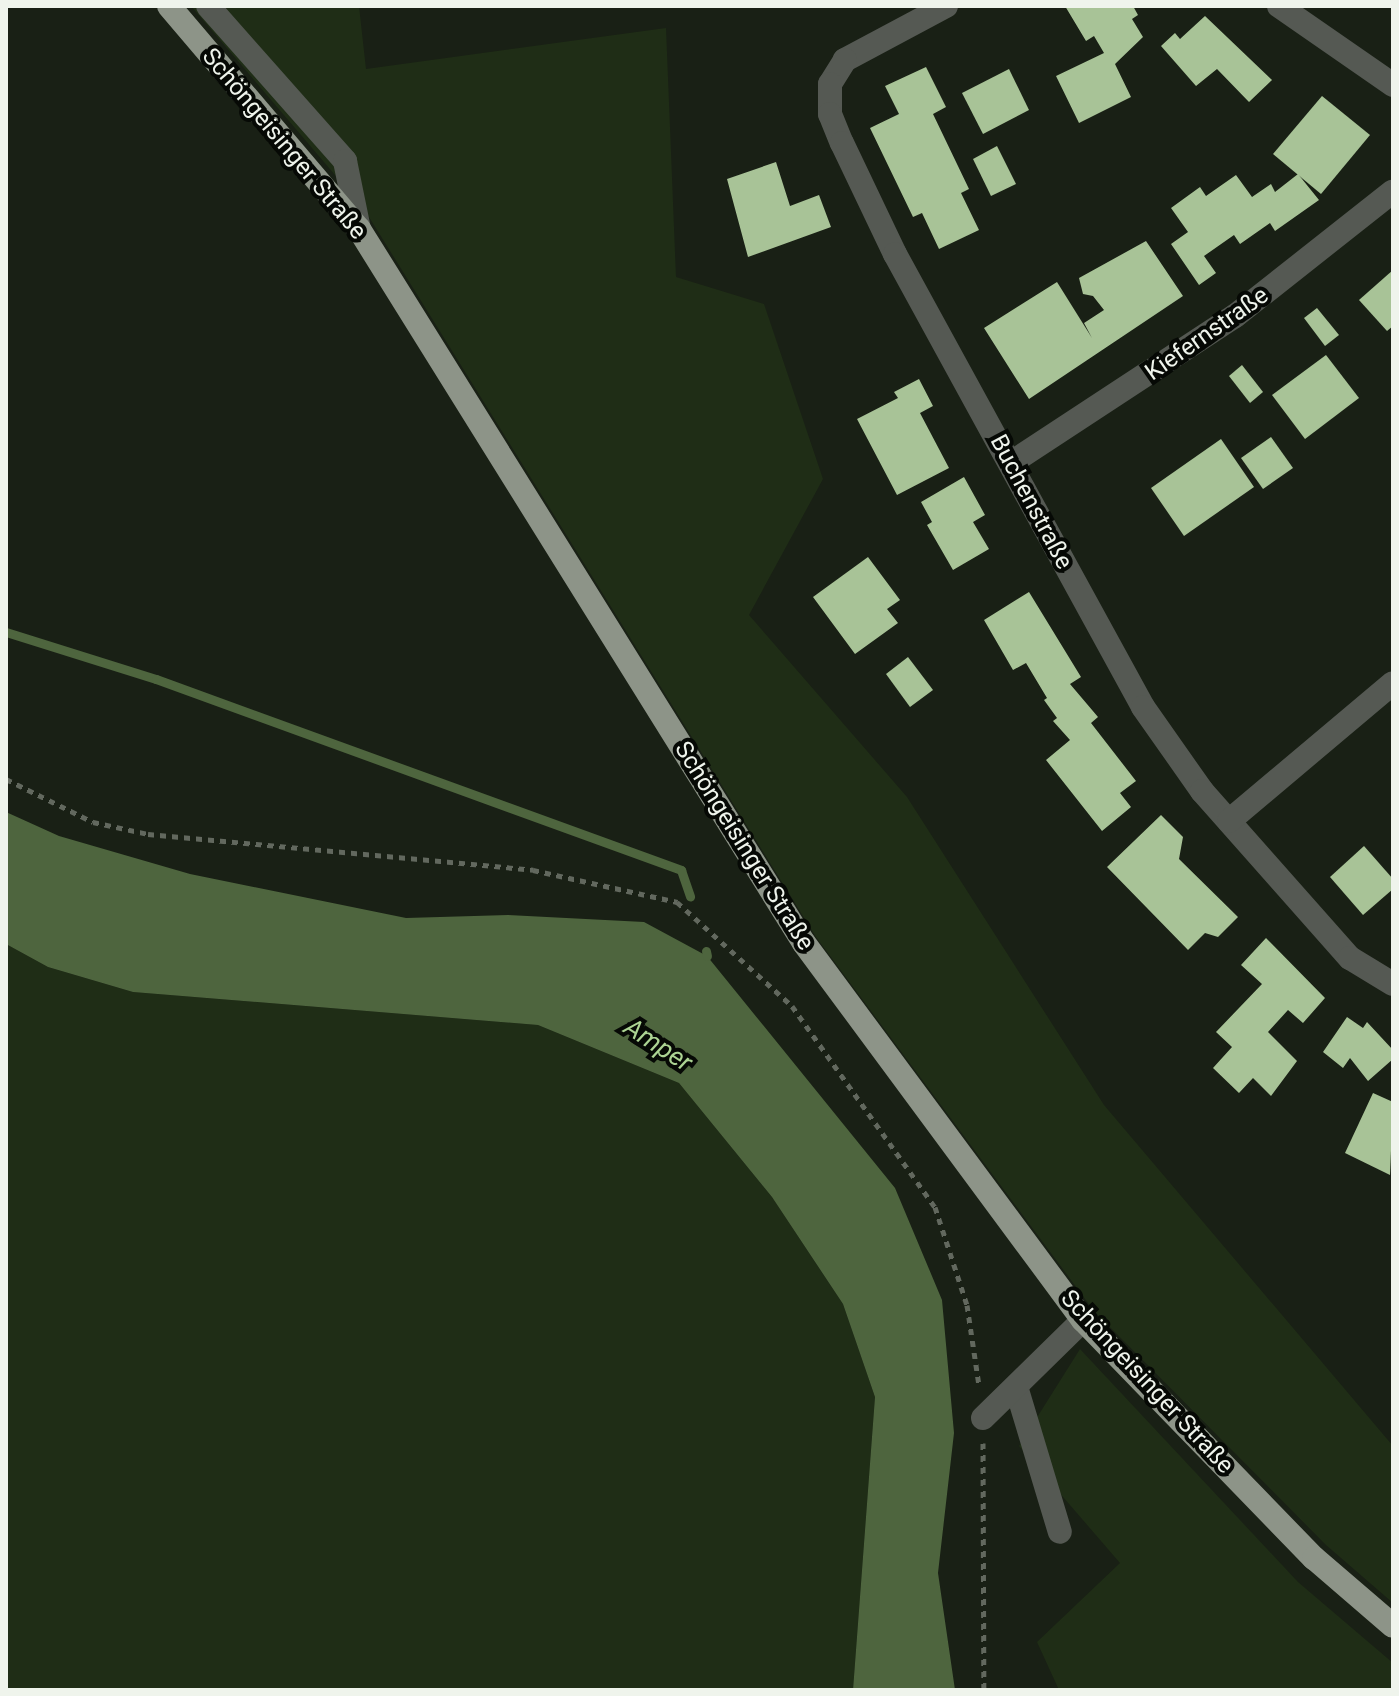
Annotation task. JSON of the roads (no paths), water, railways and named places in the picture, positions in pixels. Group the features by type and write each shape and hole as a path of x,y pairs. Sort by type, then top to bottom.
{"main road":[{"name":"Schöngeisinger Straße","path":"169,6 359,229 804,943 1083,1320 1314,1558 1393,1626"}],"street":[{"path":"208,6 345,161 359,229"},
{"name":"Buchenstraße","path":"946,6 845,60 830,84 830,114 895,254 1143,707 1229,821 1350,958 1393,984"},
{"path":"1295,10 1393,85"},
{"name":"Kiefernstraße","path":"1011,463 1235,316 1393,191"},
{"path":"1229,821 1393,683"},
{"path":"983,1418 1017,1390 1083,1320"},
{"path":"1017,1390 1060,1532"}],"water":[{"name":"Amper","path":"6,812 59,836 190,874 406,918 508,915 644,922 707,956 895,1188 942,1300 954,1433 938,1573 955,1690 853,1690 875,1397 843,1304 772,1197 679,1083 538,1025 133,992 48,967 6,944"}],"waterway":[{"path":"6,632 156,679 681,870 690,896"},
{"path":"706,951 707,956"}]}
